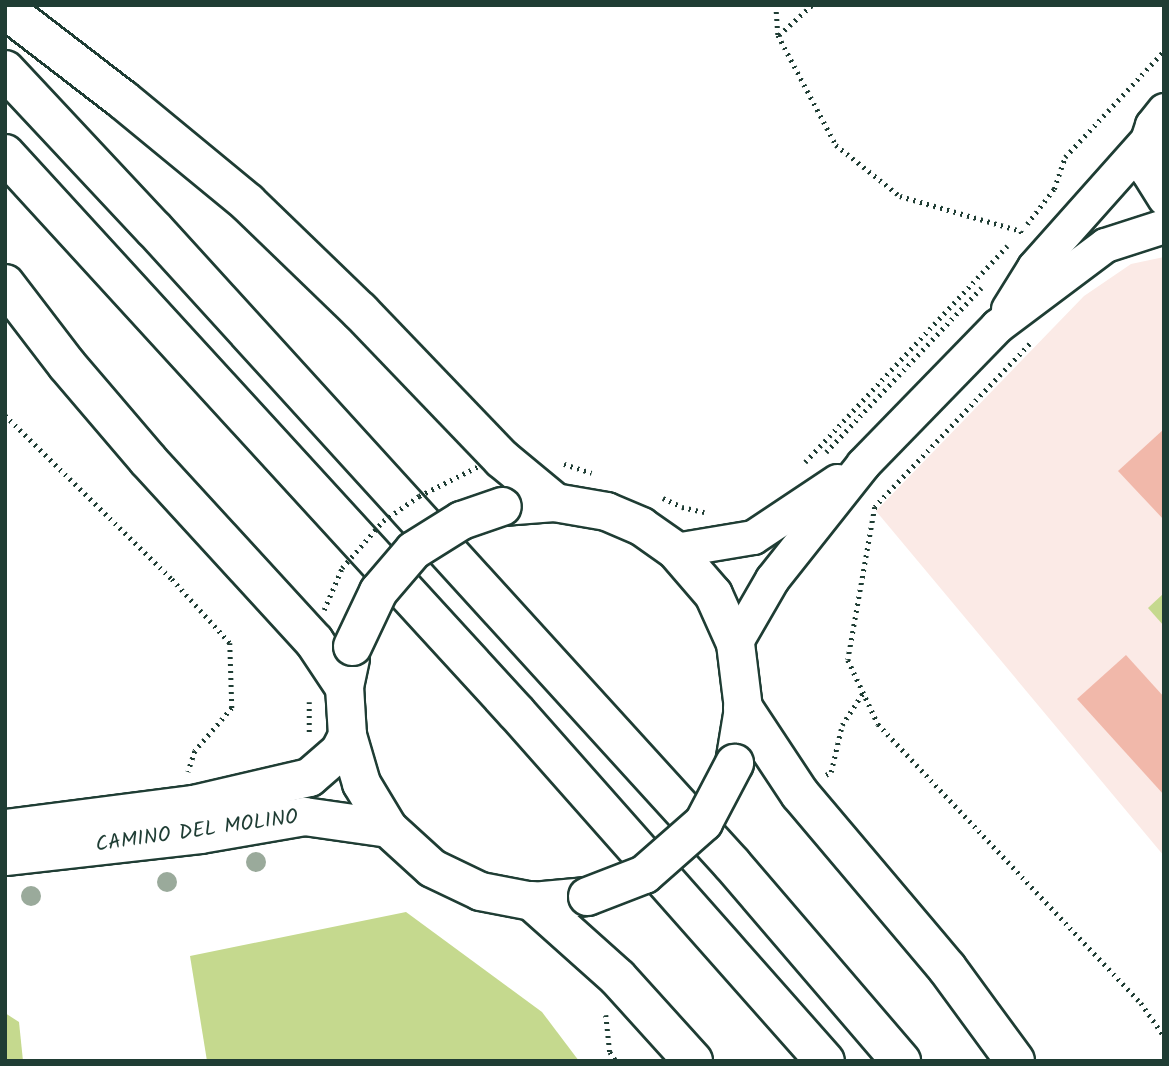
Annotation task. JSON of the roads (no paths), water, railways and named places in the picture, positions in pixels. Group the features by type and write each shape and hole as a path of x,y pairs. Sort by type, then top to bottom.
{"highway":[{"path":"5,9 122,99 248,203 360,311 490,462 554,502"},
{"path":"5,70 154,229 723,854 901,1061"},
{"path":"5,153 451,640 825,1061"},
{"path":"5,284 67,365 149,460 314,641 344,685"},
{"path":"743,708 800,794 947,968 1015,1061"},
{"path":"532,901 618,978 694,1061"}],"main road":[{"path":"554,502 606,511 641,526 675,550 713,594 735,643 743,708 734,763 703,822 645,874 587,896 532,901 480,891 432,868 388,828 361,783 347,735 344,685 352,646 378,591 413,550 461,520 502,506 554,502"},
{"name":"CAMINO DEL MOLINO","path":"5,828 193,804 309,777 339,751 347,735"},
{"name":"CAMINO DEL MOLINO","path":"5,856 200,834 304,816 388,828"}],"street":[{"path":"1164,110 1152,125 1147,140 1148,172 1164,198"},
{"path":"997,326 1034,267 1147,140"},
{"path":"735,643 772,579 863,464 997,326 1105,245 1164,226"},
{"path":"675,550 753,537 863,464"}]}
